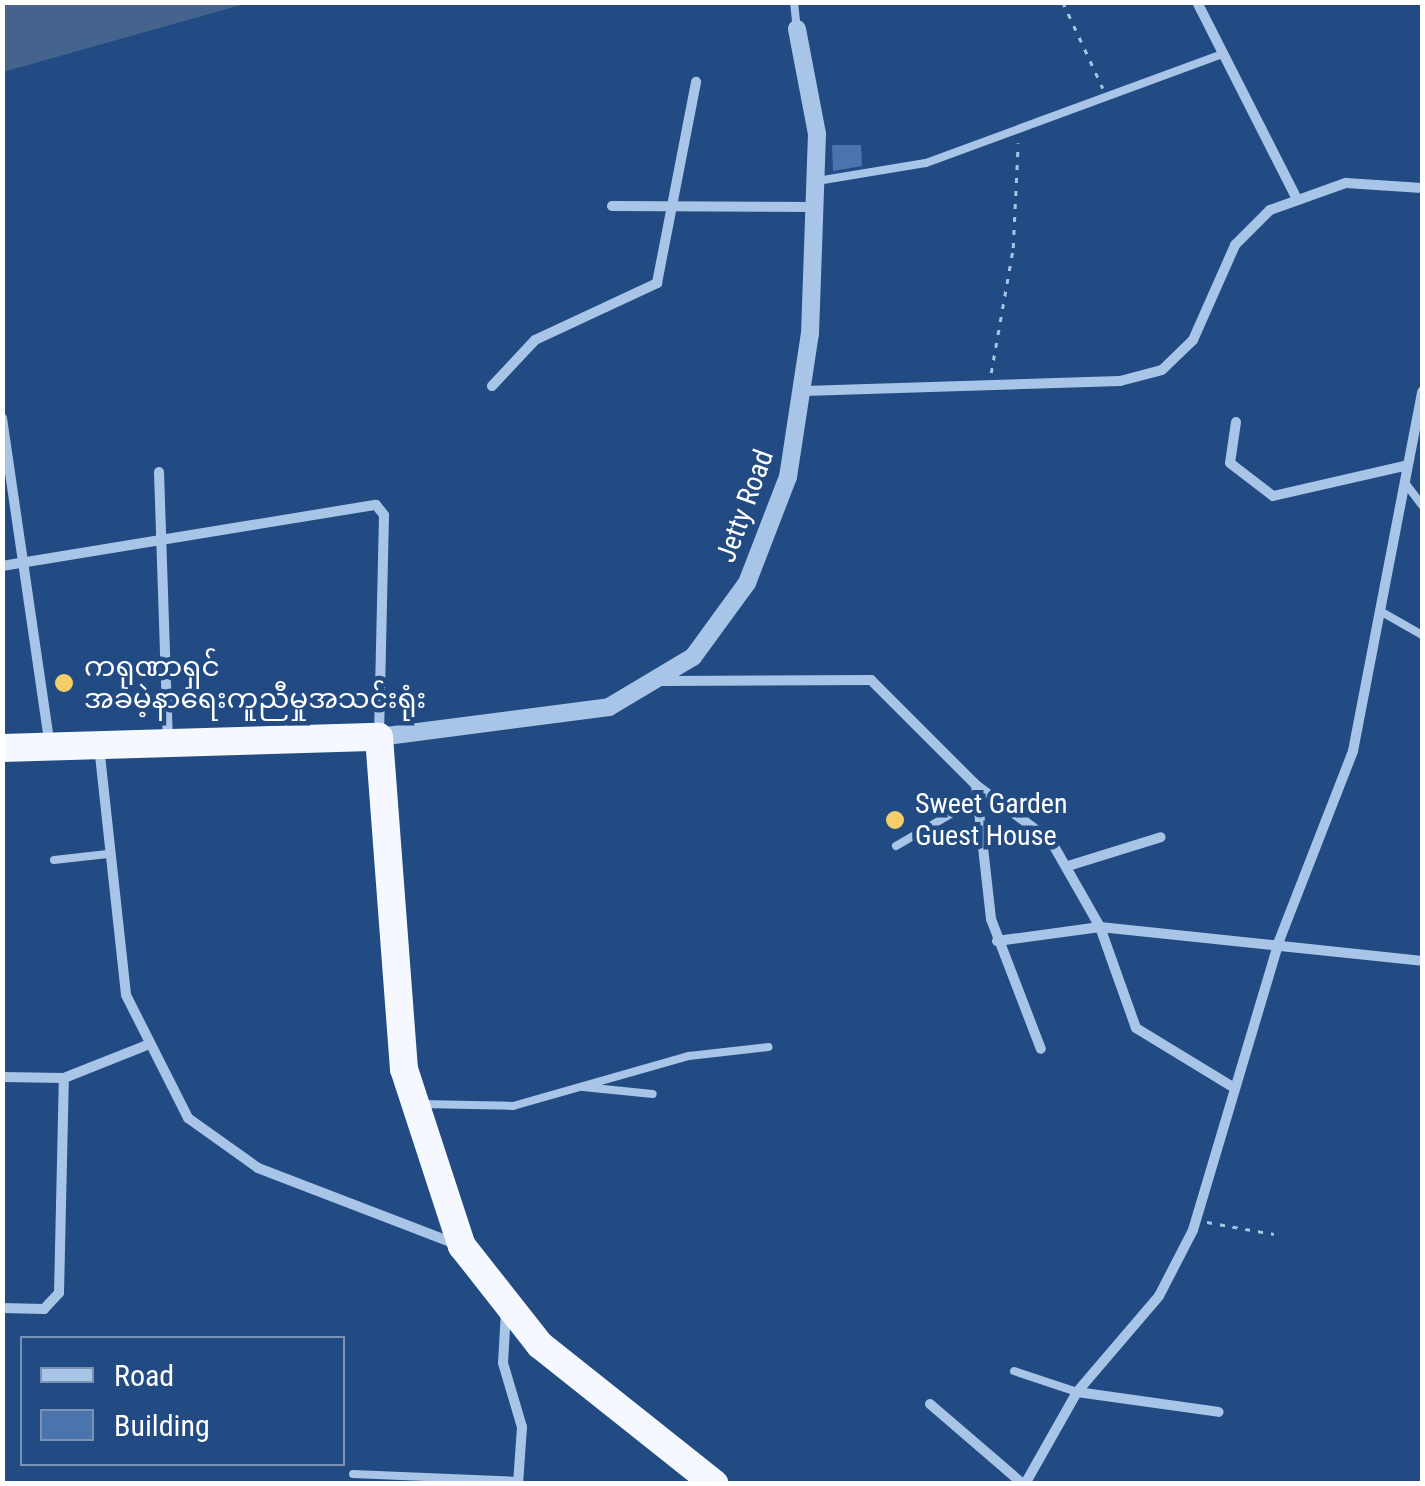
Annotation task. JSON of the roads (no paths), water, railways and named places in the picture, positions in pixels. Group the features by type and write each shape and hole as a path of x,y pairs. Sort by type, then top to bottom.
{"highway":[{"path":"2,748 168,737 378,737 388,951 412,1104 462,1246 506,1310 604,1400 715,1484"}],"street":[{"path":"1197,2 1220,55 1296,195"},
{"name":"Jetty Road","path":"378,737 572,716 663,681 722,622 780,503 804,391 817,181 796,29"},
{"path":"492,386 546,333 652,290 696,82"},
{"path":"804,391 1120,381 1176,362 1241,236 1296,195 1346,182 1422,188"},
{"path":"612,206 816,207"},
{"path":"930,1404 1024,1484 1078,1392 1159,1296 1196,1220 1231,1086 1279,941 1353,751 1376,608 1422,392"},
{"path":"2,418 50,744"},
{"path":"1236,422 1230,462 1273,496 1404,466"},
{"path":"159,472 168,737"},
{"path":"2,566 161,536 382,509 378,737"},
{"path":"663,681 863,676 976,785 1030,818 1068,866 1100,928 1136,1028 1231,1086"},
{"path":"98,740 121,969 145,1046 188,1118 228,1153 462,1246"},
{"path":"976,785 997,941 1041,1048"},
{"path":"1068,866 1161,837"},
{"path":"997,941 1100,928 1279,941 1422,961"},
{"path":"2,1077 64,1078 145,1046"},
{"path":"2,1308 44,1309 58,1294 64,1078"},
{"path":"506,1310 500,1336 522,1427 519,1482"},
{"path":"1078,1392 1219,1412"}],"lane":[{"path":"794,2 796,29"},
{"path":"817,181 926,163 1017,126 1220,55"},
{"path":"1404,466 1409,498 1422,505"},
{"path":"1376,608 1422,636"},
{"path":"896,846 978,798"},
{"path":"54,860 108,854"},
{"path":"412,1104 513,1106 689,1056 768,1047"},
{"path":"578,1087 653,1094"},
{"path":"1014,1371 1078,1392"},
{"path":"353,1474 519,1482"}],"water":[{"path":"3,2 248,2 248,3 3,72"}],"place":[{"name":"ကရုဏာရှင် အခမဲ့နာရေးကူညီမှုအသင်းရုံး","path":"64,683"},
{"name":"Sweet Garden Guest House","path":"895,820"}]}
